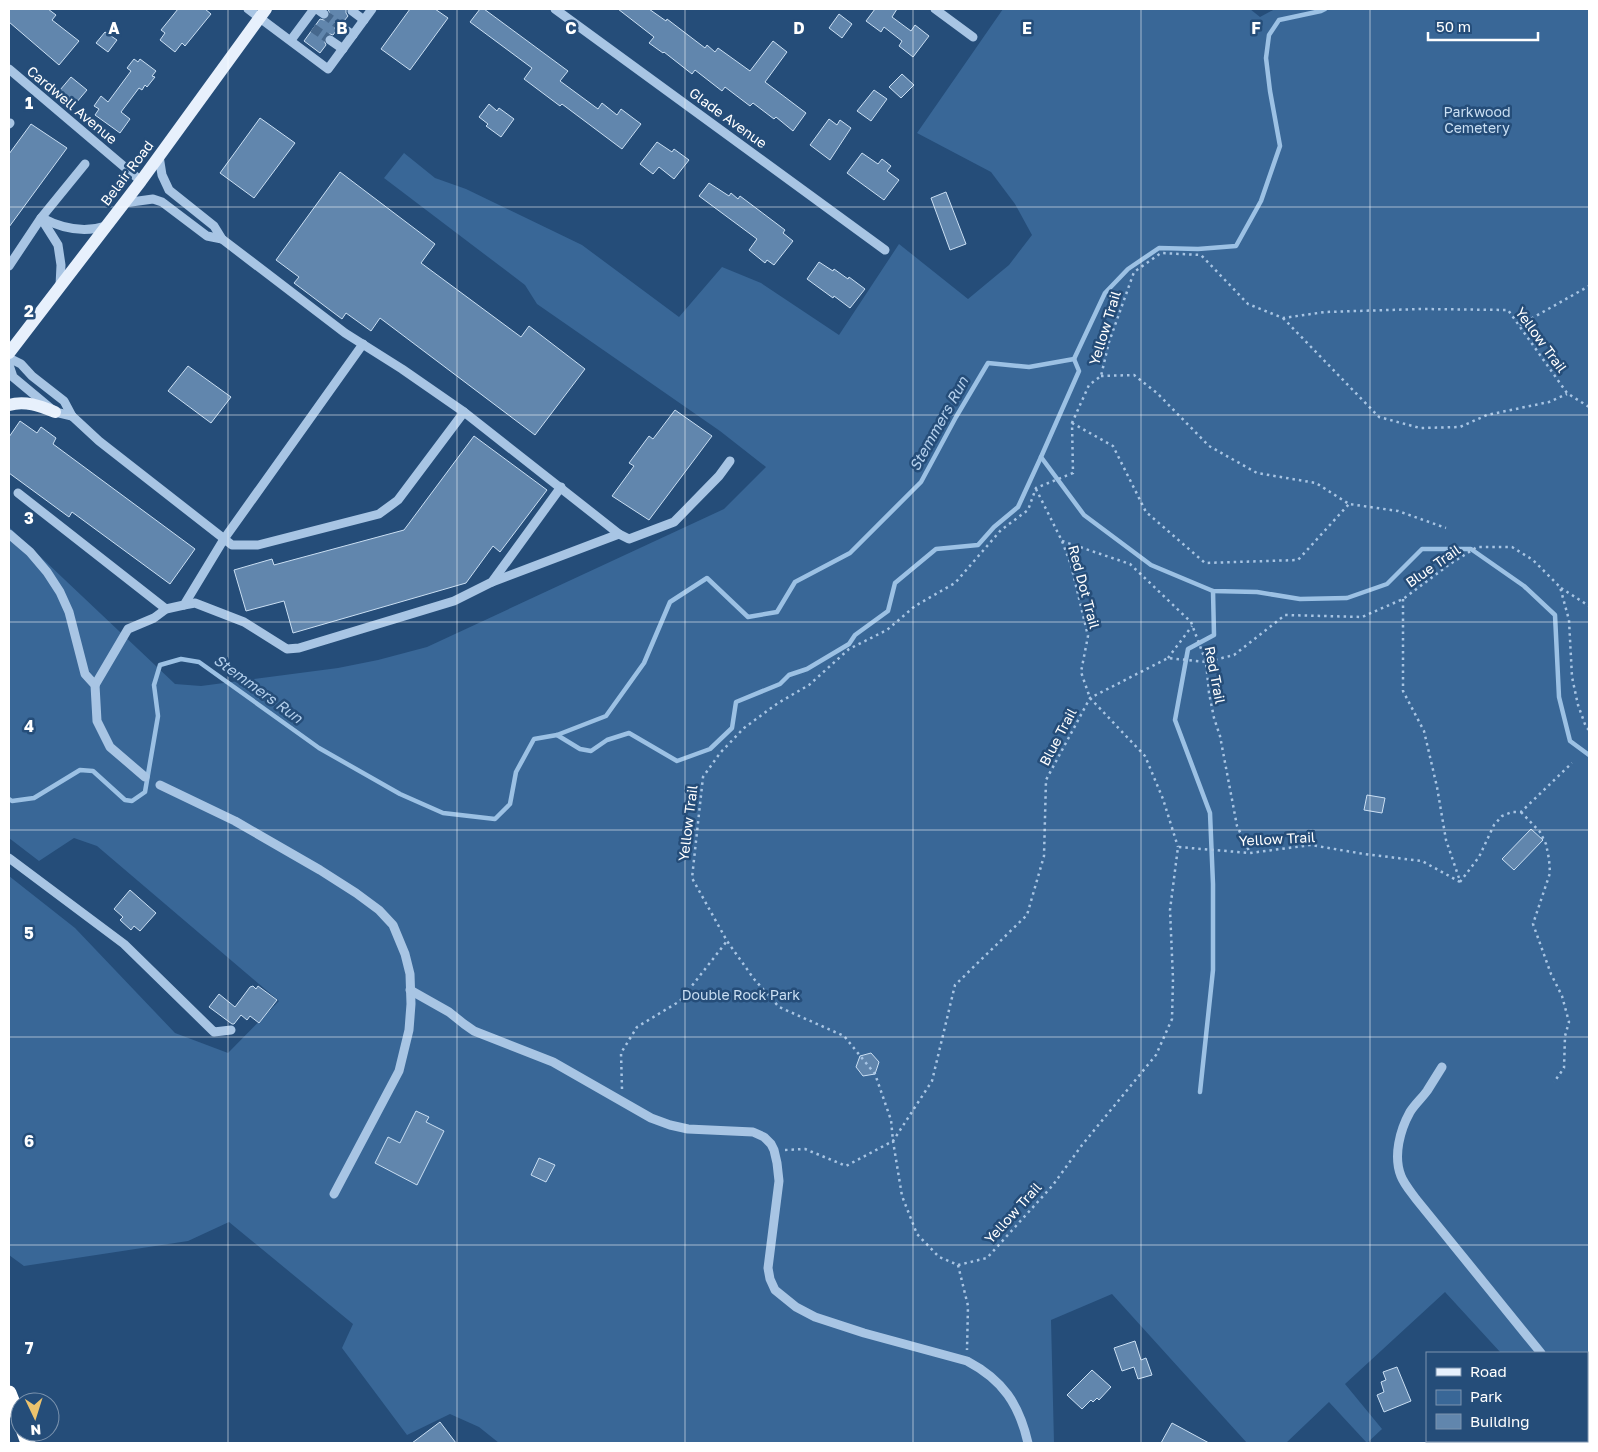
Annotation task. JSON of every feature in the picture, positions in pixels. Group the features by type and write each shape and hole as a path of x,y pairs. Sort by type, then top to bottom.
{"main road":[{"name":"Belair Road","path":"9,353 160,156 263,14"},
{"path":"9,405 16,403 34,404 55,412"}],"street":[{"path":"248,9 263,14 291,40 328,69 372,9"},
{"name":"Glade Avenue","path":"555,9 884,250"},
{"path":"935,9 973,37"},
{"path":"291,40 304,22 318,11"},
{"path":"352,11 364,20"},
{"path":"304,22 313,28"},
{"path":"340,26 353,35"},
{"path":"330,40 342,49"},
{"name":"Cardwell Avenue","path":"9,69 141,181"},
{"path":"160,156 162,175 169,190 214,226 222,239 345,333 464,412 619,534 629,539 674,522 730,461"},
{"path":"9,266 42,218 85,164"},
{"path":"124,202 153,199 162,202 207,236 222,239"},
{"path":"42,218 66,228 84,230 107,226"},
{"path":"42,218 58,245 61,265 60,286"},
{"path":"184,605 224,539 363,344"},
{"path":"9,358 21,364 32,376 64,401 72,416 99,441 232,545 258,545 379,514 398,500 464,412"},
{"path":"9,365 13,377 55,412 72,416"},
{"path":"492,582 561,487"},
{"path":"18,493 166,609"},
{"path":"9,534 30,552 47,572 60,592 69,612 85,674 95,685"},
{"path":"145,777 110,747 97,721 95,685 128,629 154,618 166,609 195,603 244,622 287,649 299,648 454,602 492,582 619,534"},
{"path":"160,785 235,820 320,870 356,892 380,910 393,925 405,954 410,974 411,1004 409,1030 399,1071 334,1194"},
{"path":"9,858 124,944 214,1032 232,1030"},
{"path":"410,990 449,1012 474,1031 553,1062 651,1118 688,1129 753,1132 764,1137 771,1144 778,1163 779,1181 768,1268 775,1290 796,1307 815,1318 967,1360 982,1368 996,1380 1018,1409 1028,1443"},
{"path":"1442,1068 1410,1112 1404,1124 1398,1153 1401,1177 1416,1200 1540,1352"}],"path":[{"name":"Yellow Trail","path":"1460,882 1422,861 1311,845 1250,853 1178,847 1170,910 1173,979 1172,1019 1156,1055 1082,1145 1053,1185 987,1258 958,1265 938,1257 917,1234 902,1196 891,1120 875,1074 844,1036 779,1007 754,979 727,941 692,878 704,778 720,753 744,728 778,703 809,685 849,649 887,630 914,606 955,583 1001,530 1028,510 1036,488 1073,473 1072,423 1089,385 1101,376 1109,342 1134,272 1162,253 1201,255 1248,304 1283,318 1325,312 1508,310 1567,393 1589,407"},
{"path":"1520,325 1589,286"},
{"path":"1283,318 1379,417 1420,428 1460,428 1487,416 1548,402 1567,393"},
{"path":"1101,376 1134,375 1157,393 1209,446 1257,474 1316,483 1349,504 1398,512 1446,528"},
{"path":"1072,423 1113,446 1146,512 1205,563 1298,560 1349,504"},
{"name":"Red Dot Trail","path":"1036,488 1062,541 1071,565 1088,636 1081,672 1090,698 1145,756 1163,799 1178,847"},
{"name":"Red Trail","path":"1062,541 1130,564 1191,622 1206,662 1212,710 1220,736 1236,826 1250,853"},
{"name":"Blue Trail","path":"774,1150 805,1149 846,1166 893,1141 932,1081 955,985 1027,915 1044,856 1046,780 1090,698 1168,658 1206,662 1234,655 1285,615 1362,617 1403,599 1450,564 1477,547 1512,547 1533,560 1560,587 1589,606"},
{"name":"Blue Trail","path":"1560,587 1569,620 1572,676 1578,704 1586,727 1589,730"},
{"path":"1403,599 1403,691 1424,730 1437,787 1446,840 1460,882"},
{"path":"1168,658 1192,626"},
{"path":"1460,882 1479,857 1494,825 1502,816 1512,812 1521,812 1572,763"},
{"path":"1521,812 1540,832 1550,859 1550,873 1534,924 1551,974 1562,996 1569,1022 1565,1036 1564,1068 1554,1082"},
{"path":"623,1103 620,1053 637,1027 680,1001 727,941"},
{"path":"958,1265 968,1306 967,1360"}],"green space":[{"name":"Double Rock Park","path":"1003,9 1250,9 1260,17 1275,9 1589,9 1589,1443 1582,1442 1588,1442 1588,1352 1500,1352 1445,1292 1345,1384 1382,1429 1367,1443 1329,1402 1286,1443 1247,1443 1112,1294 1051,1320 1054,1443 499,1443 479,1427 450,1414 407,1435 342,1348 353,1324 229,1222 188,1241 24,1266 9,1255 9,876 75,928 175,1033 228,1053 279,1001 97,846 74,838 39,861 9,838 9,527 175,684 201,686 338,668 427,647 724,509 766,467 720,431 537,304 525,285 384,178 404,153 435,178 466,189 582,245 679,317 722,267 761,283 839,335 899,244 968,299 1009,265 1032,235 1015,204 991,172 917,133"}],"building":[{"path":"9,9 48,9 56,15 52,20 79,41 59,65 9,22"},
{"path":"178,9 205,9 211,14 185,46 182,43 175,52 160,40 165,33 161,30"},
{"path":"328,9 346,9 348,16 344,21 335,22 336,31 333,35 325,36 326,45 320,53 304,41 320,19 329,18"},
{"path":"410,9 435,9 448,18 410,70 381,49"},
{"path":"480,9 484,9 568,71 560,81 598,109 602,103 617,115 621,109 641,124 622,149 562,104 560,106 524,79 532,68 470,22"},
{"path":"618,9 649,9 666,21 667,19 705,48 707,45 715,52 718,48 750,71 773,41 787,52 765,82 806,113 793,131 776,117 774,119 753,103 750,106 725,87 722,91 695,70 692,74 649,43 654,37"},
{"path":"875,9 897,9 892,17 911,31 915,25 929,36 913,57 899,46 902,41 884,27 881,32 866,21"},
{"path":"839,14 852,24 842,38 829,28"},
{"path":"105,32 117,40 108,52 96,43"},
{"path":"134,59 138,62 140,59 156,71 152,76 155,77 147,87 145,85 142,90 139,88 121,112 130,119 120,133 95,115 99,109 94,106 101,96 108,102 131,71 127,68"},
{"path":"902,74 914,85 901,98 889,87"},
{"path":"71,77 87,90 76,103 60,90"},
{"path":"874,90 887,99 871,121 857,111"},
{"path":"489,104 497,111 499,108 514,119 501,137 486,126 488,124 479,117"},
{"path":"260,118 295,143 254,198 220,173"},
{"path":"829,119 837,125 840,120 851,128 830,160 810,145"},
{"path":"31,124 67,148 9,227 9,154"},
{"path":"657,142 672,152 674,149 689,160 674,179 659,167 653,174 640,164"},
{"path":"862,153 878,164 882,159 891,166 887,171 899,180 884,200 847,173"},
{"path":"340,172 435,244 421,263 521,337 529,326 585,369 535,435 380,318 371,331 346,313 342,319 294,283 299,277 276,260"},
{"path":"709,183 729,196 731,193 738,199 740,196 785,230 783,233 793,241 774,265 767,260 765,263 749,250 757,239 699,196"},
{"path":"946,192 966,244 950,250 931,198"},
{"path":"819,262 833,271 834,269 848,279 849,277 865,289 850,308 807,279"},
{"path":"188,366 231,397 211,423 168,391"},
{"path":"675,410 712,436 649,520 612,496 634,466 629,463 649,436 653,439"},
{"path":"20,421 37,433 41,427 56,438 53,444 195,549 170,584 72,512 69,517 9,473 9,437"},
{"path":"474,436 547,490 500,552 493,546 466,583 293,633 284,601 246,611 234,570 272,559 274,565 404,530"},
{"path":"1367,795 1385,798 1382,813 1364,810"},
{"path":"1531,829 1543,840 1514,870 1502,859"},
{"path":"130,890 156,913 140,931 134,926 131,930 120,920 123,917 114,909"},
{"path":"253,986 256,989 258,986 277,1000 259,1023 250,1016 247,1020 241,1015 232,1024 209,1007 219,994 235,1007 250,987"},
{"path":"871,1053 879,1062 875,1074 863,1076 856,1067 860,1056"},
{"path":"416,1111 429,1117 426,1122 444,1131 417,1185 375,1163 388,1137 400,1143"},
{"path":"539,1158 555,1165 546,1182 531,1175"},
{"path":"1135,1341 1141,1360 1146,1358 1152,1375 1138,1379 1134,1367 1122,1371 1114,1348"},
{"path":"1397,1367 1411,1401 1384,1412 1377,1395 1384,1392 1381,1382 1386,1380 1383,1372"},
{"path":"1092,1370 1111,1387 1099,1400 1097,1398 1093,1402 1091,1400 1082,1409 1067,1395"},
{"path":"440,1422 456,1443 412,1443"},
{"path":"1172,1423 1209,1443 1161,1443"}],"waterway":[{"path":"1074,359 1105,293 1128,269 1159,248 1198,249 1236,246 1261,201 1280,146 1266,58 1269,35 1279,20 1325,9"},
{"name":"Stemmers Run","path":"1074,359 1079,371 1041,457 1084,515 1151,565 1213,591 1257,592 1300,599 1347,598 1387,584 1422,549 1471,549 1524,586 1555,615 1559,697 1570,741 1589,755"},
{"name":"Stemmers Run","path":"9,799 12,801 34,798 80,770 93,771 125,800 132,801 145,792 158,716 154,685 160,665 181,659 199,662 319,748 400,794 443,813 495,819 510,804 516,772 534,739 557,735 606,716 644,663 670,602 707,578 748,617 777,612 795,582 850,553 921,482 988,363 1029,367 1074,359"},
{"name":"Stemmers Run","path":"557,735 580,749 591,751 607,740 629,733 677,761 710,749 732,728 736,702 780,684 789,675 807,669 849,644 855,635 888,611 895,583 936,549 978,545 994,527 1018,507 1041,457"},
{"path":"1200,1092 1213,970 1213,884 1210,813 1175,720 1188,649 1214,635 1213,591"}],"tunnel":[{"path":"324,14 340,26"},
{"path":"313,28 330,40"}],"park label":[{"name":"Parkwood Cemetery","path":"1477,120"}]}
